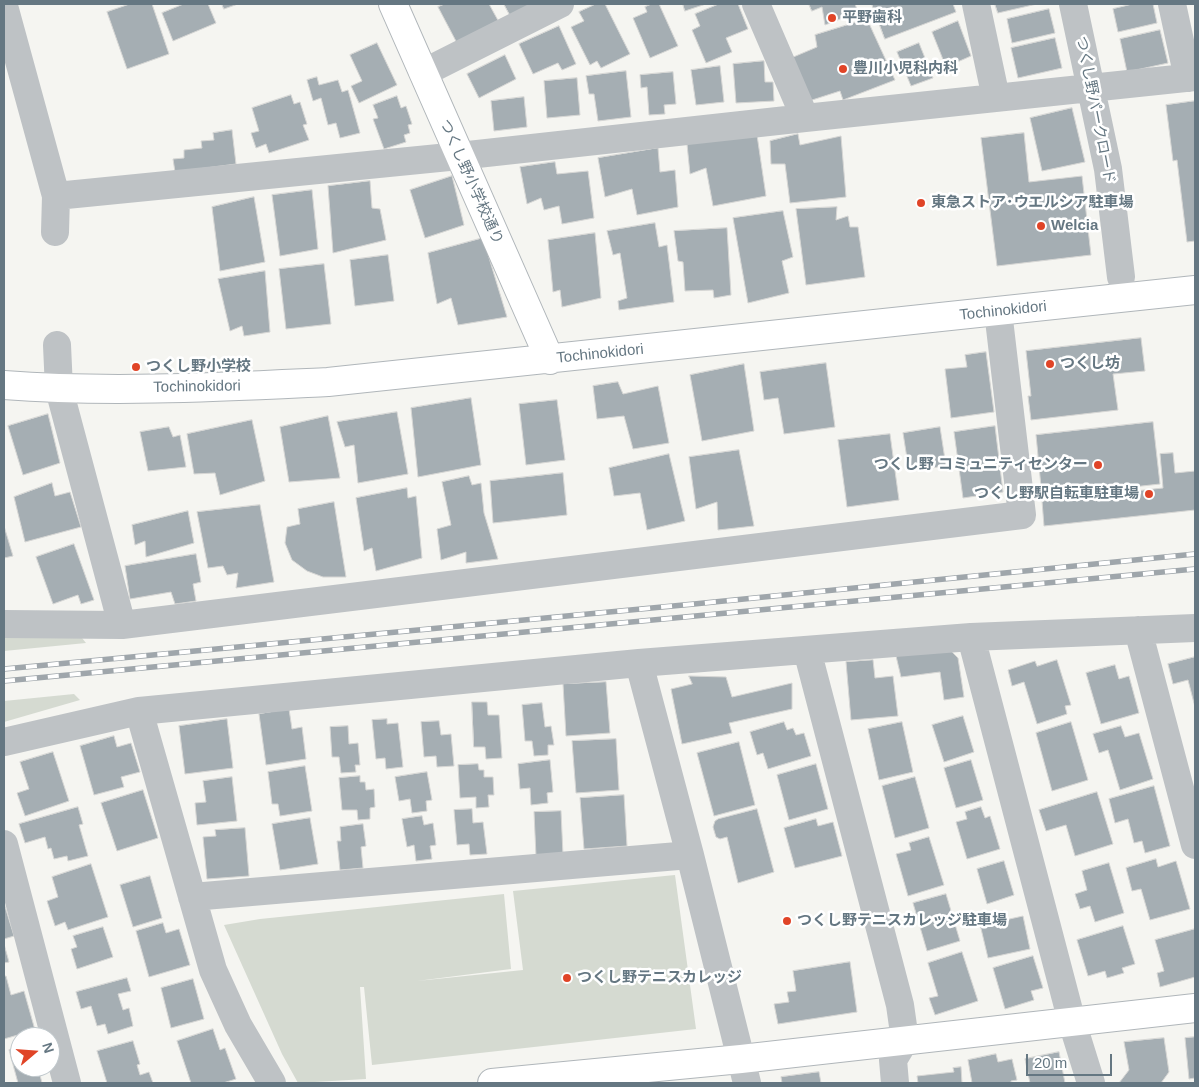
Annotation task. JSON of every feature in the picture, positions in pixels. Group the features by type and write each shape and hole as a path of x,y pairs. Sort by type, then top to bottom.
{"street":[{"name":"つくし野小学校通り","path":"394,4 550,360"},
{"path":"423,73 560,4"},
{"path":"756,4 804,118"},
{"path":"976,4 996,98"},
{"name":"つくし野パークロード","path":"1073,4 1081,89 1108,169 1121,276"},
{"path":"56,196 460,156 1192,77 1172,4"},
{"path":"4,6 56,196 56,232"},
{"name":"Tochinokidori","path":"4,385 59,389 203,388 328,382 550,360 1195,290"},
{"path":"4,624 122,625 1022,515 998,311"},
{"path":"57,345 59,389 122,625"},
{"path":"4,742 139,711 639,663 971,637 1195,628"},
{"path":"1138,630 1195,845"},
{"path":"971,637 1072,1022 1091,1083"},
{"path":"807,650 900,1005 905,1040 893,1060 895,1083"},
{"path":"639,663 690,855 744,1071"},
{"path":"139,711 213,970 238,1024 272,1083"},
{"path":"4,844 67,1083"},
{"path":"192,897 690,855"},
{"path":"492,1083 744,1071 905,1040 1195,1008"}],"shaded area":[{"path":"4,638 82,638 86,643 4,651"},
{"path":"74,694 80,700 4,722 4,701"},
{"path":"675,875 696,1029 372,1065 364,987 360,987 366,1079 298,1083 282,1054 224,925 260,919 504,894 511,969 417,981 523,970 513,891"}],"building":[{"path":"130,4 152,4 169,54 127,69 107,12"},
{"path":"184,4 208,4 216,23 173,41 162,13"},
{"path":"222,4 238,4 224,9"},
{"path":"445,4 489,4 500,24 458,45 438,7"},
{"path":"504,4 537,4 511,17"},
{"path":"596,4 605,4 630,54 601,68 597,61 590,65 571,27 584,21 579,12"},
{"path":"659,4 678,46 650,58 633,18 647,12 645,7"},
{"path":"683,4 706,4 685,11"},
{"path":"719,4 738,4 748,29 726,38 732,52 706,63 692,30 700,26 695,14"},
{"name":"平野歯科","path":"809,4 855,4 858,12 825,25 822,7 812,11"},
{"path":"872,4 953,4 956,12 885,39"},
{"path":"995,4 1037,4 998,13"},
{"path":"1133,4 1153,4 1157,23 1118,32 1113,9"},
{"path":"1049,9 1055,33 1012,43 1007,19"},
{"name":"豊川小児科内科","path":"867,19 895,80 843,100 840,91 809,101 791,58 817,47 815,35"},
{"path":"958,21 971,56 946,67 932,32"},
{"path":"559,26 576,64 562,70 558,63 533,74 519,44"},
{"path":"1160,30 1168,63 1127,72 1120,39"},
{"path":"1055,38 1062,68 1018,78 1011,48"},
{"path":"377,43 397,85 359,103 351,86 362,81 350,55"},
{"path":"919,43 933,78 911,86 897,52"},
{"path":"505,55 516,79 479,98 467,74"},
{"path":"764,61 765,82 773,82 774,101 736,103 733,64"},
{"path":"720,66 724,102 696,105 691,70"},
{"path":"626,71 631,117 598,121 594,94 589,94 586,76"},
{"path":"673,72 676,104 664,105 665,114 649,115 647,87 641,88 640,75"},
{"path":"317,77 319,85 338,80 342,92 348,90 360,133 340,138 336,123 328,125 321,98 313,101 307,80"},
{"path":"577,78 580,115 547,118 544,81"},
{"path":"291,95 294,104 300,102 307,124 303,125 309,140 269,153 266,144 256,148 251,133 259,131 252,108"},
{"path":"397,96 401,108 406,106 412,124 408,125 410,133 404,135 406,142 384,149 373,119 378,118 373,105"},
{"path":"524,97 527,127 494,131 491,101"},
{"path":"1195,101 1195,241 1187,242 1177,160 1173,161 1166,105"},
{"path":"1072,108 1085,162 1042,171 1030,118"},
{"path":"232,130 236,164 175,172 173,159 184,158 184,150 202,148 201,141 214,140 213,133"},
{"path":"1024,133 1029,182 1082,176 1091,255 997,266 981,138"},
{"path":"798,134 800,145 841,136 846,197 790,203 785,164 771,164 770,141"},
{"path":"757,135 766,196 713,206 706,168 690,174 687,144"},
{"path":"658,148 660,172 675,170 678,207 637,215 632,189 605,197 598,158"},
{"path":"555,162 557,174 588,171 594,218 562,224 559,206 544,210 541,198 527,204 520,167"},
{"path":"452,176 464,225 425,238 410,190"},
{"path":"370,181 372,208 380,209 386,240 333,253 328,186"},
{"path":"312,190 318,249 280,256 272,195"},
{"path":"254,197 265,262 220,271 212,207"},
{"path":"837,207 836,220 848,216 850,227 858,227 865,277 806,285 796,209"},
{"path":"783,211 793,257 782,261 789,293 748,303 733,218"},
{"path":"655,223 659,247 667,245 674,302 619,310 618,301 627,298 620,253 613,255 607,231"},
{"path":"727,228 731,295 714,298 713,290 685,291 683,262 678,261 674,231"},
{"path":"595,233 601,298 562,307 560,290 553,292 548,240"},
{"path":"483,238 507,317 458,325 451,298 437,304 428,253"},
{"path":"388,255 394,301 355,306 350,260"},
{"path":"324,264 331,324 286,329 279,269"},
{"path":"265,271 270,332 244,336 242,326 230,331 218,279"},
{"path":"1141,338 1145,371 1113,374 1118,410 1031,420 1028,396 1031,396 1026,351"},
{"path":"986,352 994,412 951,418 945,369 967,367 965,355"},
{"path":"826,363 835,427 784,434 778,398 764,400 760,372"},
{"path":"744,364 754,431 702,441 690,375"},
{"path":"618,382 623,394 658,386 669,443 633,449 624,416 597,419 593,386"},
{"path":"471,398 481,465 418,477 411,408"},
{"path":"557,400 565,460 526,465 519,404"},
{"path":"397,412 408,474 358,483 354,445 345,447 337,422"},
{"path":"48,414 60,463 23,475 8,426"},
{"path":"328,416 340,478 289,482 280,427"},
{"path":"252,420 265,481 220,495 215,473 194,474 187,434"},
{"name":"つくし野 コミュニティセンター","path":"1153,422 1160,484 1042,497 1036,435"},
{"path":"995,426 1003,492 963,498 954,432"},
{"path":"169,427 173,437 180,435 186,467 148,471 140,432"},
{"path":"940,427 946,466 909,471 903,433"},
{"path":"890,434 899,500 847,507 838,440"},
{"path":"739,450 754,526 718,530 717,502 696,509 689,457"},
{"name":"つくし野駅自転車駐車場","path":"1173,453 1175,473 1195,471 1195,510 1044,526 1042,501 1163,488 1160,454"},
{"path":"669,454 685,521 647,530 640,493 614,496 609,468"},
{"path":"563,473 567,515 493,523 490,481"},
{"path":"469,476 472,485 481,483 484,513 498,559 466,563 466,552 441,560 437,529 451,525 442,482"},
{"path":"52,483 55,496 70,492 81,527 25,542 14,497"},
{"path":"407,488 408,498 416,496 422,558 376,571 372,548 364,551 356,498"},
{"path":"334,502 346,577 323,577 307,571 292,560 285,543 287,527 300,524 298,509"},
{"path":"260,505 274,582 236,588 238,573 227,575 223,566 208,568 197,512"},
{"path":"188,511 194,543 146,557 145,541 135,545 132,525"},
{"path":"4,526 13,556 4,558"},
{"path":"74,544 94,600 81,604 78,595 53,604 36,557"},
{"path":"196,554 201,582 193,584 196,601 175,604 171,592 130,599 125,566"},
{"path":"951,651 958,658 964,697 944,700 940,672 901,677 896,656"},
{"path":"1195,657 1195,707 1188,680 1173,684 1168,664"},
{"path":"873,660 875,678 893,676 898,716 851,720 846,662"},
{"path":"1057,660 1071,705 1065,706 1067,714 1037,724 1024,682 1012,686 1008,670 1035,661 1037,666"},
{"path":"1115,665 1119,679 1129,676 1139,713 1101,724 1086,673"},
{"path":"689,676 726,677 732,697 792,683 792,709 729,723 732,733 682,744 671,689 692,684"},
{"path":"606,682 610,733 566,736 563,684"},
{"path":"472,702 487,702 488,715 499,715 502,758 486,759 485,747 474,747"},
{"path":"542,703 545,727 551,726 554,745 548,745 548,755 534,756 532,741 525,741 522,705"},
{"path":"289,709 292,729 302,727 306,759 266,765 259,714"},
{"path":"963,716 974,752 944,762 932,725"},
{"path":"227,719 233,768 185,774 179,726"},
{"path":"387,719 387,724 398,723 403,767 386,769 385,758 376,759 372,720"},
{"path":"439,721 441,735 451,734 454,766 437,767 436,756 424,757 421,722"},
{"path":"784,722 787,730 793,728 796,735 804,733 811,756 768,769 763,753 757,755 750,732"},
{"path":"902,722 913,772 879,780 868,729"},
{"path":"1071,722 1088,780 1052,791 1036,733"},
{"path":"348,726 349,744 358,743 360,765 355,765 356,772 341,773 339,757 332,757 330,727"},
{"path":"1121,726 1125,737 1139,733 1153,779 1120,790 1108,750 1099,753 1093,734"},
{"path":"114,736 117,747 131,743 140,772 121,777 124,787 94,795 80,746"},
{"path":"616,739 619,790 576,793 572,741"},
{"path":"739,742 755,805 714,816 697,753"},
{"path":"53,752 69,801 25,816 17,793 29,789 20,762"},
{"path":"550,760 553,792 547,793 548,803 531,805 530,788 520,789 518,764"},
{"path":"971,760 983,800 956,808 944,768"},
{"path":"478,764 479,770 484,770 484,777 493,777 494,795 488,795 489,807 476,808 476,797 460,798 458,765"},
{"path":"816,764 828,809 789,820 777,775"},
{"path":"305,766 312,811 280,816 278,804 272,804 268,772"},
{"path":"427,772 432,800 426,801 427,811 412,813 410,799 399,801 395,777"},
{"path":"360,776 360,782 365,782 366,790 374,789 375,807 370,808 370,819 358,820 357,810 342,810 339,778"},
{"path":"232,777 237,821 197,825 195,803 206,802 203,781"},
{"path":"915,777 929,828 895,838 882,786"},
{"path":"1154,786 1170,846 1145,853 1142,841 1134,843 1128,819 1115,823 1109,799"},
{"path":"143,790 158,838 117,851 101,803"},
{"path":"1097,792 1113,844 1075,856 1066,825 1046,831 1039,810"},
{"path":"624,795 627,846 584,849 580,798"},
{"path":"78,807 83,824 79,825 88,856 68,861 67,856 54,859 51,848 48,849 45,837 25,843 19,824"},
{"path":"981,807 985,818 990,816 1000,849 967,859 956,822 967,819 965,812"},
{"path":"472,809 473,823 483,822 487,854 470,855 469,844 457,845 454,810"},
{"path":"757,809 774,872 738,883 727,837 720,839 716,837 713,827 718,819"},
{"path":"561,811 563,855 536,856 534,812"},
{"path":"422,816 424,825 433,823 436,845 430,846 432,859 416,861 414,845 407,847 402,819"},
{"path":"310,818 318,864 280,870 272,824"},
{"path":"816,819 818,826 833,822 842,856 795,868 784,828"},
{"path":"363,824 366,846 361,847 363,868 340,870 337,841 341,841 340,827"},
{"path":"245,828 249,876 207,879 203,837 216,836 215,830"},
{"path":"929,837 944,885 908,896 896,854 911,850 909,843"},
{"path":"1156,859 1158,867 1176,861 1190,909 1150,920 1141,889 1132,891 1126,868"},
{"path":"1004,861 1014,895 987,904 977,869"},
{"path":"1109,863 1124,913 1095,922 1090,906 1080,909 1075,894 1087,890 1082,871"},
{"path":"91,864 108,917 68,930 65,922 55,926 47,901 58,897 52,877"},
{"path":"150,876 162,918 133,927 120,885"},
{"path":"946,894 960,941 927,951 913,903"},
{"path":"4,903 14,936 4,939"},
{"path":"1003,911 1005,920 1023,916 1030,949 988,958 978,916"},
{"path":"163,923 166,933 179,929 190,965 149,977 136,931"},
{"path":"1123,926 1135,964 1122,968 1124,973 1107,978 1105,971 1088,976 1077,940"},
{"path":"103,927 113,957 77,969 71,949 77,947 73,936"},
{"path":"1195,929 1195,977 1160,987 1157,973 1164,971 1155,940"},
{"path":"4,944 9,962 4,963"},
{"path":"962,952 978,1001 935,1015 929,998 938,996 928,963"},
{"path":"1033,956 1043,988 1031,991 1034,1000 1005,1009 993,968"},
{"path":"850,962 857,1012 778,1024 774,1004 789,1002 787,992 796,991 793,971"},
{"path":"4,976 6,976 11,995 24,991 34,1027 10,1027 10,1037 4,1039"},
{"path":"127,978 131,991 118,994 123,1010 129,1008 133,1026 108,1034 105,1024 97,1026 91,1006 81,1009 76,992"},
{"path":"193,979 204,1019 171,1028 161,988"},
{"path":"213,1029 220,1050 225,1048 236,1079 223,1083 191,1083 177,1041"},
{"path":"1195,1037 1195,1078 1189,1079 1185,1038"},
{"path":"1164,1038 1169,1072 1161,1083 1119,1083 1129,1070 1124,1042"},
{"path":"133,1041 140,1064 137,1065 140,1075 149,1072 153,1083 107,1083 97,1051"},
{"path":"1059,1052 1065,1083 1030,1083 1025,1059"},
{"path":"996,1054 998,1062 1012,1059 1017,1080 1011,1081 1011,1083 972,1083 968,1060"},
{"path":"961,1067 962,1083 918,1083 917,1076 954,1072 953,1068"},
{"path":"819,1072 821,1083 782,1083 781,1077"},
{"path":"16,1077 40,1077 42,1083 18,1083"}],"railway":[{"path":"4,669 694,604 1195,554"},
{"path":"4,681 1195,569"}],"place":[{"name":"平野歯科","path":"832,18"},
{"name":"豊川小児科内科","path":"843,69"},
{"name":"東急ストア･ウエルシア駐車場","path":"921,203"},
{"name":"Welcia","path":"1041,226"},
{"name":"つくし坊","path":"1050,364"},
{"name":"つくし野小学校","path":"136,367"},
{"name":"つくし野 コミュニティセンター","path":"1098,465"},
{"name":"つくし野駅自転車駐車場","path":"1149,494"},
{"name":"つくし野テニスカレッジ駐車場","path":"787,921"},
{"name":"つくし野テニスカレッジ","path":"567,978"}]}
